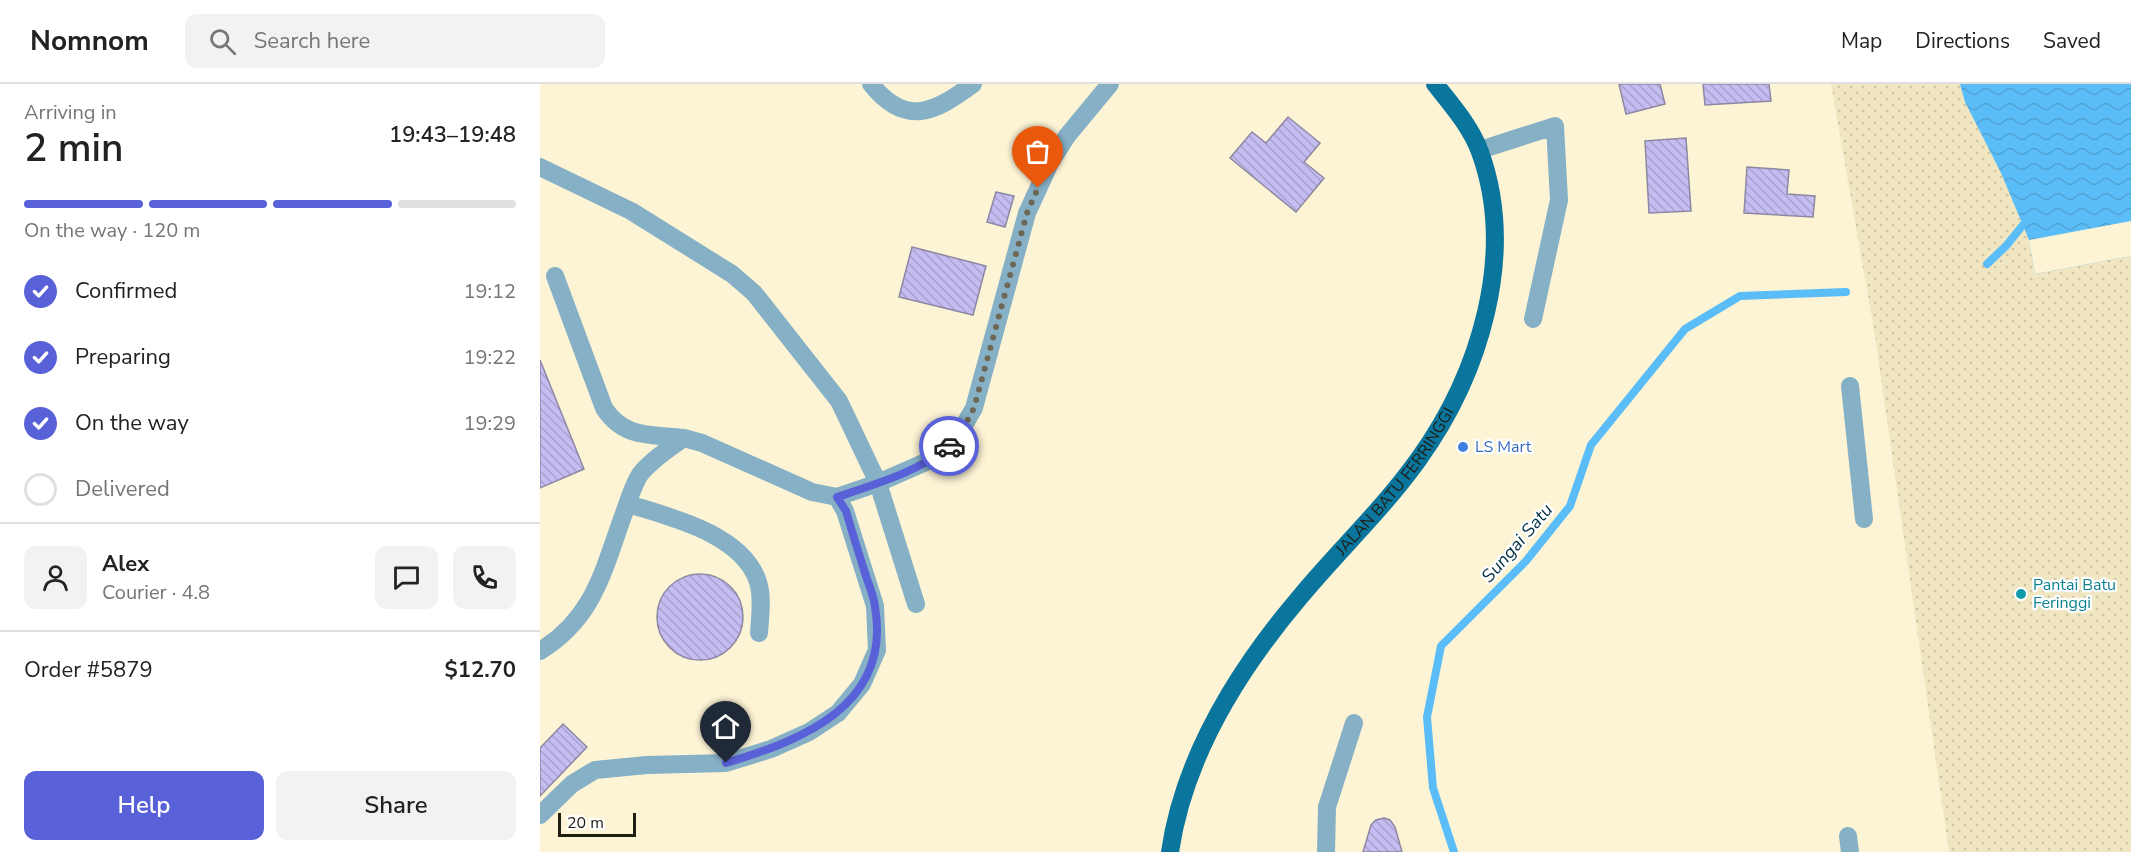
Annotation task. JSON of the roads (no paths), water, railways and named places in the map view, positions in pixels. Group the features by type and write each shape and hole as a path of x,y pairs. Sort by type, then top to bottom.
{"main road":[{"name":"JALAN BATU FERRINGGI","path":"1170,852 1181,798 1201,747 1230,692 1299,597 1386,500 1419,459 1448,411 1472,362 1487,315 1493,261 1492,213 1488,182 1480,150 1463,122 1434,84"}],"street":[{"path":"871,84 898,108 923,112 947,103 973,84"},
{"path":"555,276 604,408 621,428 631,432 684,438 702,443 812,492 837,497 878,483 937,457 955,441 964,427 974,408 1027,213 1050,163 1067,136 1110,84"},
{"path":"1480,150 1555,126 1558,200 1533,319"},
{"path":"540,167 631,211 732,274 754,293 839,401 878,483 916,604"},
{"path":"1850,386 1864,519"},
{"path":"540,651 580,617 595,592 640,475 661,453 684,438"},
{"path":"540,815 572,784 595,770 647,765 726,763 771,749 809,732 838,713 862,684 877,650 875,606 846,511 837,497"},
{"path":"628,504 684,522 729,544 746,561 758,581 759,633"},
{"path":"1326,852 1327,807 1354,723"}],"water":[{"path":"1960,84 2131,84 2131,256 2035,274 2029,240 2001,173 1965,102"}],"waterway":[{"name":"Sungai Satu","path":"1987,264 2023,225"},
{"name":"Sungai Satu","path":"1454,852 1433,788 1427,717 1441,646 1526,561 1570,506 1591,445 1685,329 1740,296 1846,292"}],"place":[{"name":"LS Mart","path":"1463,447"},
{"name":"Pantai Batu Feringgi","path":"2021,594"}]}
